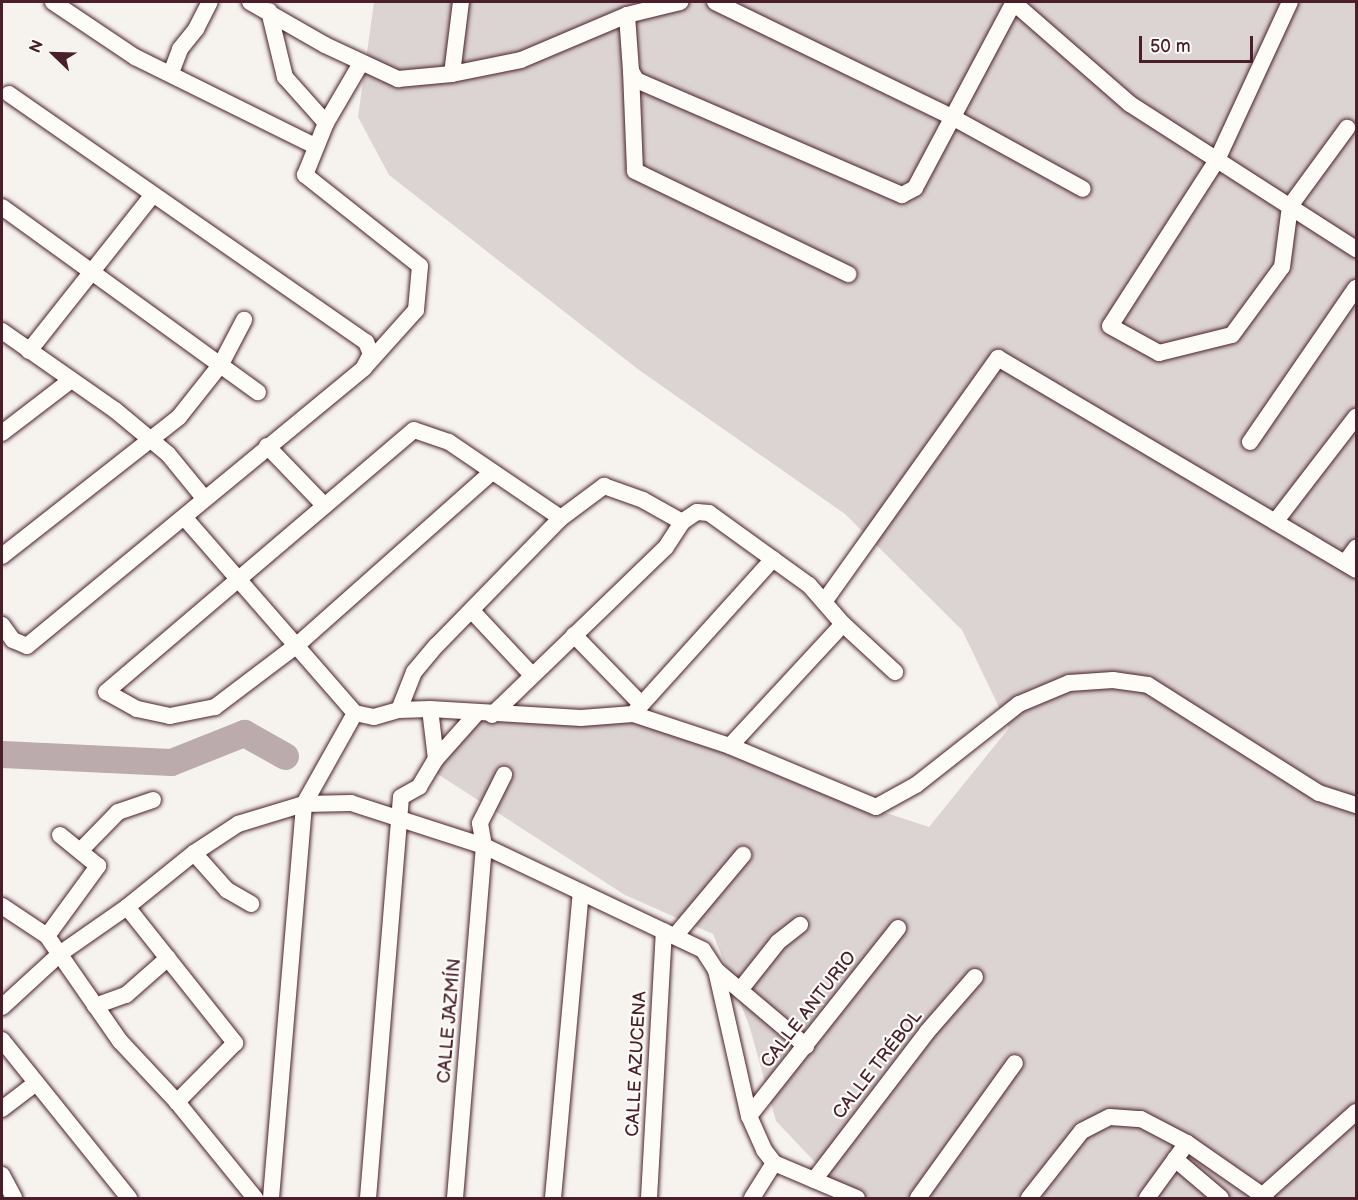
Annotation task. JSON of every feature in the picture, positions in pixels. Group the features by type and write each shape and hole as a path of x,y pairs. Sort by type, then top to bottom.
{"street":[{"path":"53,2 135,57 171,73 249,116 315,146"},
{"path":"75,17 83,2"},
{"path":"171,73 180,49 196,29 210,2"},
{"path":"250,2 361,63 398,79 452,74 521,60 627,15 680,2"},
{"path":"452,74 461,2"},
{"path":"715,2 952,117 1083,189"},
{"path":"631,71 636,80 902,195 915,188 1014,2 1130,104 1356,249"},
{"path":"1290,2 1217,160 1110,326 1159,353 1232,335 1282,267 1290,206 1347,128"},
{"path":"269,12 285,77 326,123"},
{"path":"627,15 635,171 848,274"},
{"path":"2,625 13,640 27,646 364,368 416,310 420,266 305,175 326,123 361,63"},
{"path":"9,94 152,196 366,342 371,354 364,368"},
{"path":"30,351 90,271 152,196"},
{"path":"2,207 258,392"},
{"path":"1250,442 1356,288"},
{"path":"2,556 179,417 221,364 244,320"},
{"path":"2,332 151,440 204,498"},
{"path":"824,602 998,358 1351,567 1356,548"},
{"path":"2,433 71,380"},
{"path":"1275,522 1356,417"},
{"path":"492,472 297,645 215,707 170,717 137,709 106,692 414,430 449,442 561,518"},
{"path":"267,446 325,506"},
{"path":"399,710 414,672 561,518 604,486 643,500 682,522"},
{"path":"368,1198 400,797 419,787 436,759 484,714 532,675 666,547 682,522 697,512 710,513 809,585 843,624 895,672"},
{"path":"184,517 355,713 375,717 399,710 430,709 581,718 637,709 772,559"},
{"path":"472,611 532,675"},
{"path":"730,746 843,624"},
{"path":"574,635 637,709 876,807 916,785 1019,704 1069,683 1113,680 1148,686 1319,793 1356,806"},
{"path":"430,709 436,759"},
{"path":"271,1198 304,804 355,713"},
{"name":"CALLE JAZMÍN","path":"455,1198 484,846 480,823 504,775"},
{"path":"80,851 118,812 153,800"},
{"path":"2,1007 61,952 127,907 194,853 238,824 304,804 351,802 398,815 484,846 703,950 716,970 806,1046"},
{"path":"47,936 98,866 60,835"},
{"path":"194,853 227,890 251,904"},
{"path":"670,934 742,855"},
{"path":"553,1198 581,892"},
{"path":"2,906 47,936 61,952 120,1041 177,1102 255,1198"},
{"path":"127,907 235,1043 177,1102"},
{"path":"740,990 778,942 800,925"},
{"name":"CALLE ANTURIO","path":"749,1116 898,928"},
{"name":"CALLE AZUCENA","path":"649,1198 670,934"},
{"path":"95,1006 126,995 168,958"},
{"path":"716,970 749,1116 774,1163 857,1198"},
{"name":"CALLE TRÉBOL","path":"814,1179 927,1032 975,977"},
{"path":"2,1040 129,1198"},
{"path":"918,1198 1015,1063"},
{"path":"2,1109 36,1083"},
{"path":"1029,1198 1082,1131 1110,1117 1141,1119 1187,1143 1264,1197 1356,1112"},
{"path":"1147,1198 1187,1143"},
{"path":"1175,1159 1221,1198"},
{"path":"752,1198 774,1163"},
{"path":"2,1175 14,1198"}],"shaded area":[{"path":"374,2 1356,2 1356,1198 842,1198 829,1177 776,1121 749,1025 713,934 625,895 436,773 490,707 637,716 801,785 929,827 1009,728 962,630 845,514 639,370 389,175 358,117"}],"waterway":[{"path":"2,754 171,762 244,733 285,756"}]}
